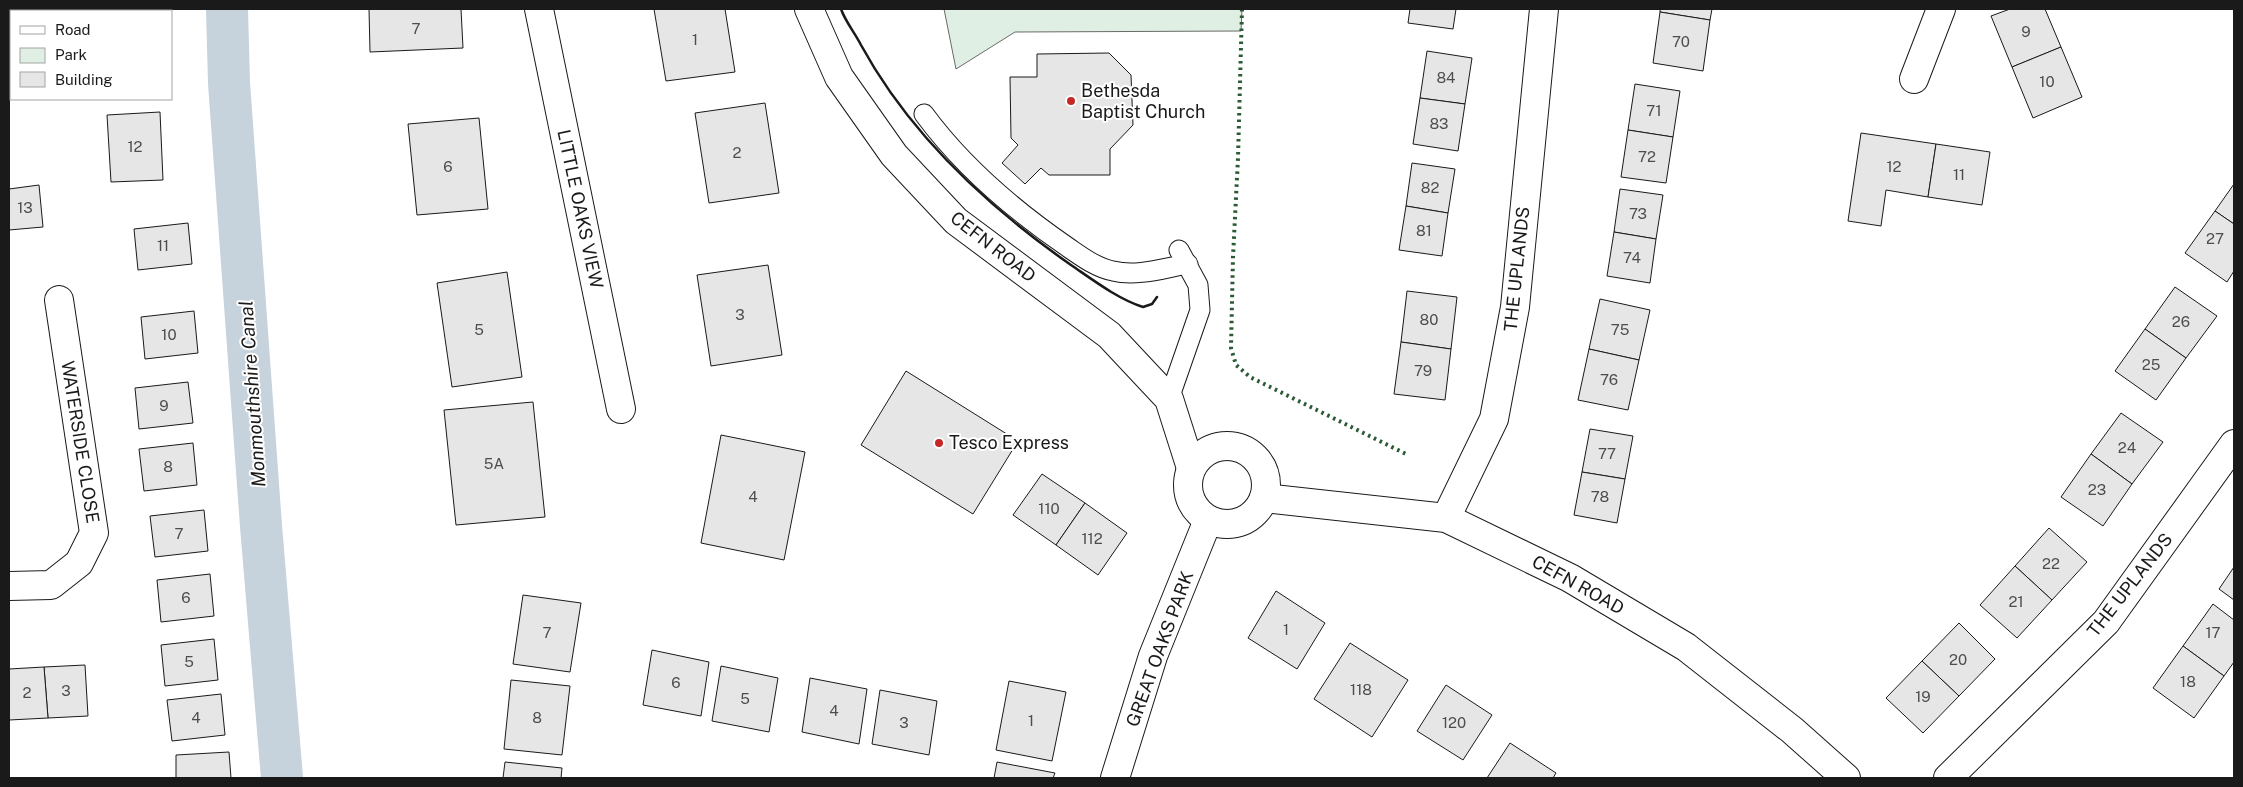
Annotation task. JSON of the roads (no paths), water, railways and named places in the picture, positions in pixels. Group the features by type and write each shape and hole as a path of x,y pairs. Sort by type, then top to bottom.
{"street":[{"name":"LITTLE OAKS VIEW","path":"539,9 621,409"},
{"name":"CEFN ROAD","path":"809,9 839,77 894,156 956,221 1109,335 1170,399 1191,468 1187,491 1195,508 1208,520"},
{"name":"THE UPLANDS","path":"1446,518 1494,419 1515,307 1544,9"},
{"path":"1914,79 1941,9"},
{"name":"WATERSIDE CLOSE","path":"9,586 51,585 79,563 94,533 59,300"},
{"name":"THE UPLANDS","path":"1948,778 2106,622 2234,444"},
{"path":"1191,468 1199,456 1214,448 1228,446 1246,451 1256,460 1265,475 1264,498 1258,509 1248,519 1237,523 1218,524 1208,520"},
{"name":"CEFN ROAD","path":"1264,498 1446,518 1570,578 1686,647 1792,730 1846,778"},
{"name":"GREAT OAKS PARK","path":"1115,778 1153,656 1208,520"}],"lane":[{"path":"924,114 942,139 973,170 1011,204 1084,258 1110,271 1122,273 1184,257 1198,285 1200,310 1170,399"}],"waterway":[{"name":"Monmouthshire Canal","path":"227,9 229,83 261,526 282,778"}],"place":[{"name":"Bethesda Baptist Church","path":"1071,101"},
{"name":"Tesco Express","path":"939,443"}]}
